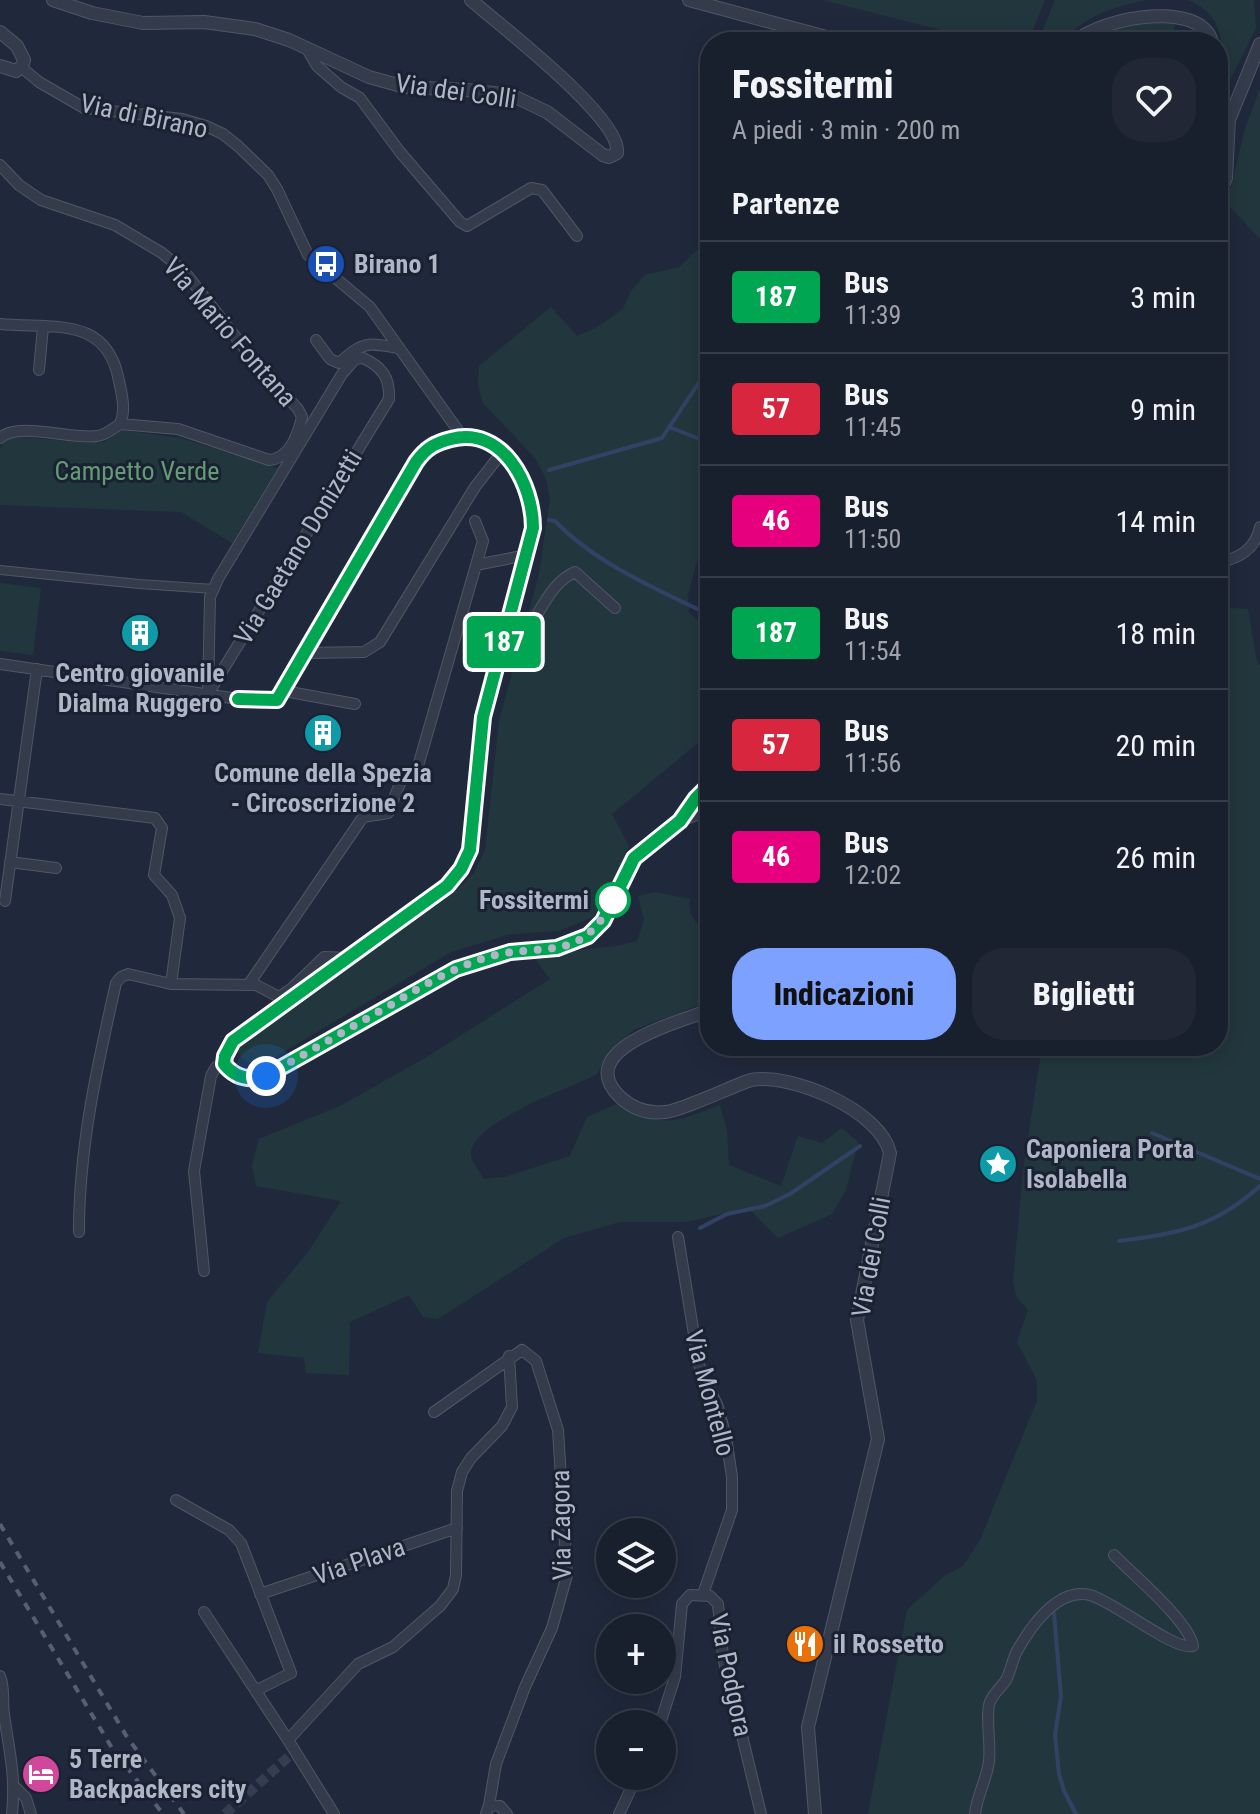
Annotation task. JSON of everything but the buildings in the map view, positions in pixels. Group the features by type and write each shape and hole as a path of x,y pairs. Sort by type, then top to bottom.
{"street":[{"name":"Via dei Colli","path":"53,0 92,13 143,23 225,23 266,33 369,77 405,87 466,90 524,99 547,112 603,155 609,157 617,153 618,146 612,132 587,102 471,0"},
{"path":"689,0 808,32"},
{"path":"1086,32 1108,19 1149,8 1172,7 1199,15 1210,32"},
{"path":"0,32 24,60 21,67 13,71 0,66"},
{"path":"1228,126 1260,44"},
{"name":"Via dei Colli","path":"307,49 317,66 360,98 400,152 460,222 467,226 531,188 542,190 577,236"},
{"name":"Via di Birano","path":"21,67 39,82 84,108 182,119 223,134 268,175 308,255 370,307 462,436"},
{"name":"Via Mario Fontana","path":"0,165 19,185 41,200 115,225 162,253 184,271 256,363 298,409 302,421 288,450 277,460 178,429 120,424"},
{"path":"0,324 84,332 98,338 109,349 123,402 120,424 95,437 10,431 0,438"},
{"path":"39,370 43,327"},
{"path":"316,340 330,359 339,363 360,345 369,342 398,348"},
{"name":"Via Gaetano Donizetti","path":"208,694 389,399 387,377 381,369 363,358 355,359 334,387 214,589"},
{"path":"0,664 238,699 277,700 424,451 438,442 462,436 480,439 503,451 518,469 531,505 533,528 483,717 472,834 466,860 447,886 233,1041 224,1064"},
{"path":"307,653 364,652 380,642 475,487 503,451"},
{"path":"249,984 363,817 388,813 403,776 416,773 483,541 475,521"},
{"path":"1228,560 1244,554 1257,539 1260,527"},
{"path":"476,565 527,555"},
{"path":"0,570 214,589 210,597 208,694"},
{"path":"500,654 526,632 565,576 575,572 615,608"},
{"path":"5,901 37,669"},
{"path":"284,691 355,704"},
{"path":"680,821 700,794"},
{"path":"0,799 157,819 162,828 155,878 172,895 179,913 171,984"},
{"path":"224,1064 245,1078 266,1076 456,969 510,952 557,948 588,936 603,921 634,858 700,806"},
{"path":"680,821 700,814"},
{"path":"10,862 56,868"},
{"path":"79,1232 79,1180 85,1133 116,983 123,975 171,984 249,984 279,997 324,957 349,958"},
{"name":"Via dei Colli","path":"700,1014 629,1041 608,1069 610,1085 636,1108 647,1112 668,1112 751,1080 764,1078 808,1086 873,1125 884,1136 890,1153 857,1320 878,1439 808,1727 815,1814"},
{"path":"204,1271 194,1171 211,1076 216,1067 224,1064"},
{"name":"Via Montello","path":"678,1237 699,1365 718,1407 732,1477 732,1510 703,1594"},
{"name":"Via Zagora","path":"487,1809 496,1764 525,1687 552,1628 567,1575 558,1430 536,1361 522,1350 509,1356"},
{"path":"434,1412 509,1356"},
{"path":"288,1740 358,1664 393,1647 440,1606 453,1589 456,1575 457,1491 462,1472 471,1458 502,1426 512,1407 509,1356"},
{"path":"176,1500 236,1536 291,1673 257,1690"},
{"name":"Via Plava","path":"260,1594 457,1528"},
{"path":"975,1814 976,1800 989,1765 989,1705 1006,1681 1017,1651 1053,1603 1072,1594 1090,1595 1152,1628 1174,1644 1185,1648 1193,1646 1191,1637 1177,1618 1114,1555"},
{"name":"Via Podgora","path":"664,1710 675,1677 682,1604 690,1595 710,1596 718,1604 723,1657 760,1809"},
{"path":"204,1612 334,1814"},
{"path":"0,1676 4,1688 2,1709 13,1760 12,1814"},
{"path":"13,1785 26,1798 31,1814"},
{"path":"619,1814 630,1790"},
{"path":"487,1809 500,1806 507,1814"},
{"path":"750,1814 760,1809"}],"green space":[{"path":"822,0 1045,0 1032,32 949,32"},
{"path":"1055,0 1148,0 1102,13 1072,32 1042,32"},
{"path":"1188,0 1254,0 1256,28 1228,87 1228,32 1219,32 1215,21 1204,9"},
{"path":"1175,19 1174,32 1107,32 1115,27"},
{"path":"1260,88 1260,239 1228,205 1245,129"},
{"path":"700,247 700,552 688,595 689,613 700,622 700,741 612,814 629,846 606,898 593,917 559,931 511,934 451,952 277,1056 261,1062 245,1061 238,1051 250,1034 459,888 474,873 485,850 499,721 539,574 550,499 546,479 535,458 483,403 478,385 479,366 551,307 577,336 596,328 623,309 630,292 645,275 679,267"},
{"name":"Campetto Verde","path":"122,430 180,438 278,468 232,543 181,512 0,505 0,448 8,436 89,443 104,442"},
{"path":"0,583 41,588 33,655 0,651"},
{"path":"1228,608 1248,609 1257,663 1260,665 1260,1814 868,1814 907,1610 944,1576 963,1566 980,1540 1037,1401 1037,1380 1017,1342 1028,1310 1017,1298 1013,1282 1023,1171 1040,1056 1228,1056"},
{"path":"655,892 690,899 690,910 700,925 700,1005 633,1030 605,1060 596,1075 526,1106 490,1128 477,1139 471,1151 473,1162 484,1179 505,1177 570,1156 587,1117 619,1103 658,1120 679,1119 720,1105 727,1131 729,1165 781,1186 798,1136 822,1143 842,1128 858,1142 846,1190 832,1214 778,1238 748,1208 686,1222 620,1222 564,1238 438,1319 423,1317 409,1295 350,1322 349,1375 306,1373 304,1358 258,1353 267,1302 308,1252 341,1201 256,1186 252,1165 259,1139 342,1105 430,1055 550,979 532,955 637,941 644,920 638,896"}],"waterway":[{"path":"549,470 662,438 700,381"},
{"path":"669,427 700,439"},
{"path":"549,520 555,521 608,563 700,610"},
{"path":"1152,1133 1260,1179"},
{"path":"700,1228 727,1214 765,1206 790,1194 860,1146"},
{"path":"1119,1241 1178,1231 1211,1220 1260,1186"},
{"path":"1054,1614 1061,1696 1055,1735 1059,1774 1076,1814"}],"tunnel":[{"path":"225,1814 295,1751"}],"railway":[{"path":"0,1524 127,1737 184,1814"},
{"path":"0,1562 112,1748 163,1814"}],"bus line":[{"name":"187","path":"238,699 277,700 284,691 416,462 429,446 470,436 503,451 512,460 531,505 533,528 483,717 472,834 466,860 447,886 233,1041 224,1064 237,1076 245,1078 266,1076 456,969 510,952 557,948 588,936 603,921 634,858 680,821 700,794"}],"place":[{"name":"Birano 1","path":"326,264"},
{"name":"Centro giovanile Dialma Ruggero","path":"140,633"},
{"name":"Comune della Spezia - Circoscrizione 2","path":"323,733"},
{"name":"Fossitermi","path":"613,900"},
{"name":"Caponiera Porta Isolabella","path":"998,1164"},
{"name":"il Rossetto","path":"805,1644"},
{"name":"5 Terre Backpackers city","path":"41,1774"}],"route":[{"path":"266,1076 456,969 510,952 576,943 597,929 613,900"}]}
